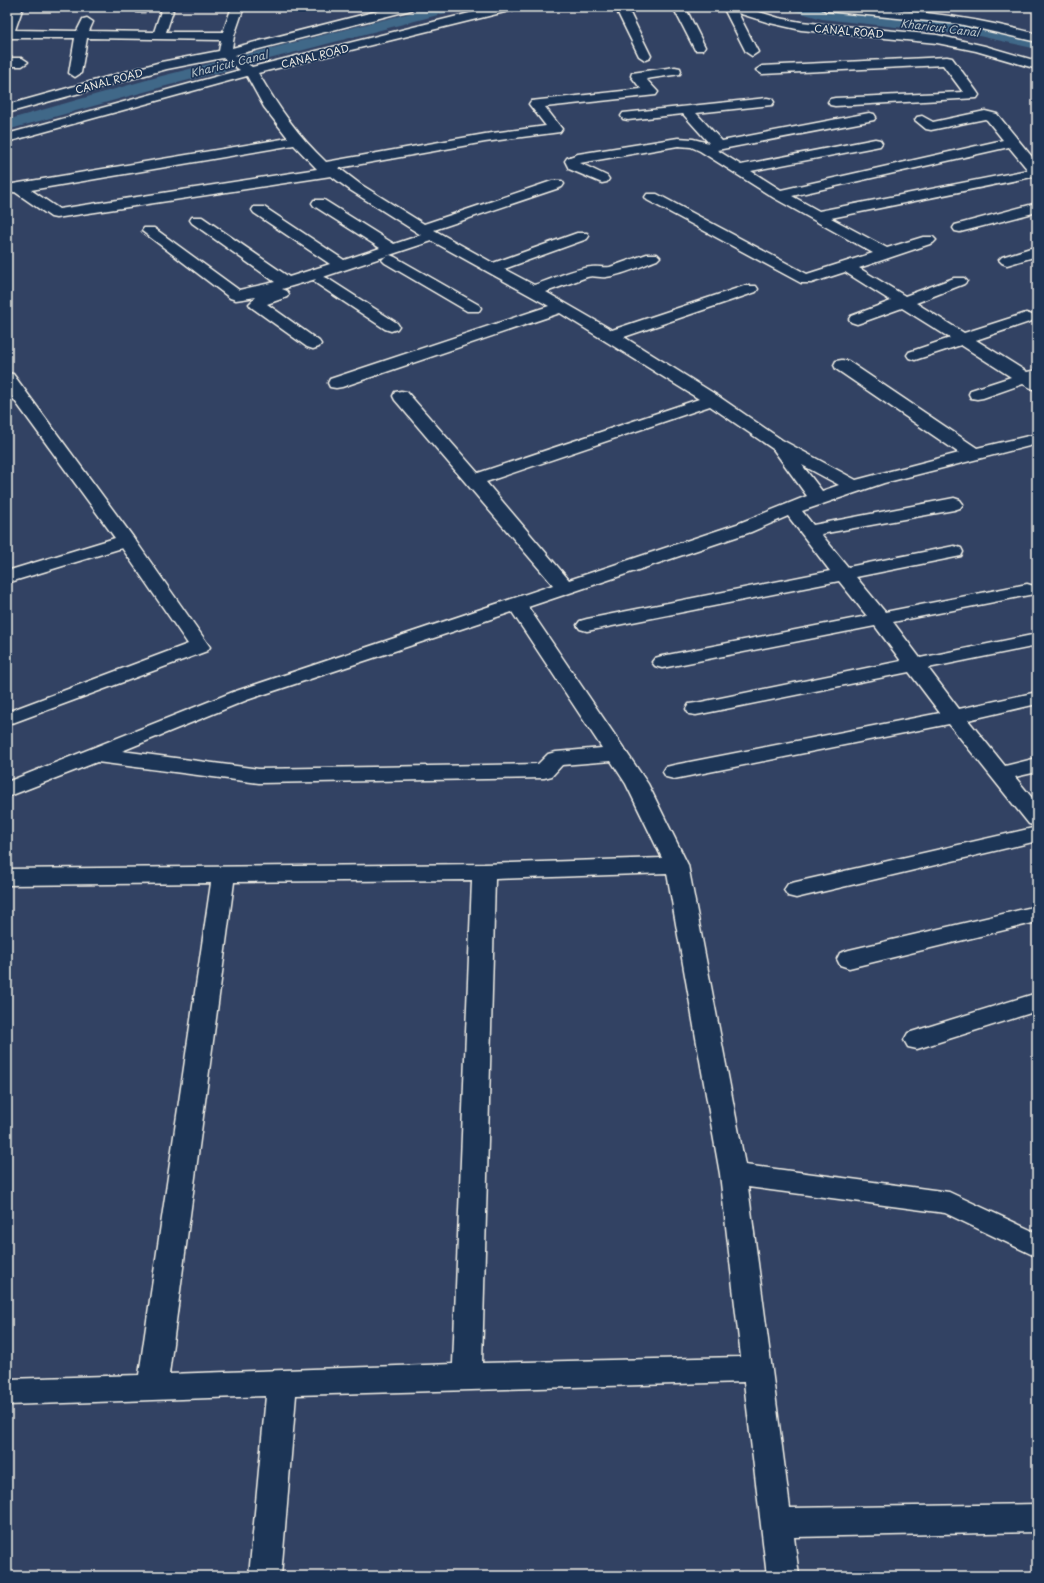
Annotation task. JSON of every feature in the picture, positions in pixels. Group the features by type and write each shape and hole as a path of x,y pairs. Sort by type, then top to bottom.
{"street":[{"path":"17,7 7,34 228,36"},
{"path":"238,7 228,36 219,55 248,70 272,107 298,140 328,169 428,233 534,291 611,336 712,400 776,444 854,486"},
{"name":"CANAL ROAD","path":"7,109 166,65 219,55 407,7"},
{"name":"CANAL ROAD","path":"7,138 248,70 509,7"},
{"path":"621,7 645,56"},
{"path":"679,7 699,47"},
{"path":"730,7 752,52"},
{"name":"CANAL ROAD","path":"730,7 779,22 801,26 934,39 980,48 1037,65"},
{"path":"826,7 948,19 1010,30 1037,38"},
{"path":"944,7 948,19"},
{"path":"159,35 168,11"},
{"path":"75,73 82,34 87,22"},
{"path":"835,102 972,94 947,61 934,39"},
{"path":"762,70 947,61"},
{"path":"7,62 22,62"},
{"path":"12,188 56,214 328,169 485,138 555,129 536,104 651,92 637,76 675,71"},
{"path":"628,116 767,102"},
{"path":"686,110 712,146 740,169 780,195 886,254"},
{"path":"818,216 1037,172 992,116 985,115 931,126 922,120"},
{"path":"602,179 574,166 572,161 578,158 678,142 712,146 869,117"},
{"path":"12,188 298,140"},
{"path":"780,195 1012,142"},
{"path":"740,169 876,143"},
{"path":"314,344 257,304 262,299 322,281 391,254 428,233 557,184"},
{"path":"652,197 806,280 928,240"},
{"path":"319,203 391,254 474,308"},
{"path":"960,228 1037,207"},
{"path":"259,210 342,265"},
{"path":"197,220 287,283"},
{"path":"149,231 236,295 248,294 287,283 342,265 446,243"},
{"path":"492,268 582,236"},
{"path":"1007,260 1037,251"},
{"path":"534,291 583,273 593,271 604,273 614,271 652,256"},
{"path":"848,267 963,339 1033,379"},
{"path":"322,281 390,326"},
{"path":"857,319 960,281"},
{"path":"611,336 750,289"},
{"path":"336,383 562,307"},
{"path":"915,355 1026,318"},
{"path":"842,365 973,454"},
{"path":"7,378 126,541 200,647 7,719"},
{"path":"977,394 1033,379"},
{"path":"401,396 475,480 566,588"},
{"path":"475,480 712,400"},
{"path":"776,444 818,498"},
{"path":"7,790 240,696 744,528 818,498 854,486 973,454 1033,445"},
{"path":"808,531 954,504"},
{"path":"792,509 808,531 880,619 954,717 1037,819"},
{"path":"7,577 126,541"},
{"path":"588,625 954,552"},
{"path":"662,662 1028,590"},
{"path":"517,604 637,784 677,865 733,1174 783,1576"},
{"path":"696,709 915,666 1037,640"},
{"path":"674,772 954,717 1037,698"},
{"path":"94,755 259,776 282,776 544,771 556,759 617,754"},
{"path":"1000,774 1037,765"},
{"path":"796,890 1037,834"},
{"path":"7,877 223,876 484,872 677,865"},
{"path":"467,1376 484,872"},
{"path":"152,1387 223,876"},
{"path":"849,959 1037,914"},
{"path":"917,1040 1037,1002"},
{"path":"733,1174 949,1203 1037,1246"},
{"path":"7,1392 467,1376 758,1369"},
{"path":"265,1576 282,1383"},
{"path":"776,1523 1037,1518"}],"waterway":[{"name":"Kharicut Canal","path":"7,125 156,83 452,7"},
{"name":"Kharicut Canal","path":"796,7 822,14 979,31 1037,44"}]}
